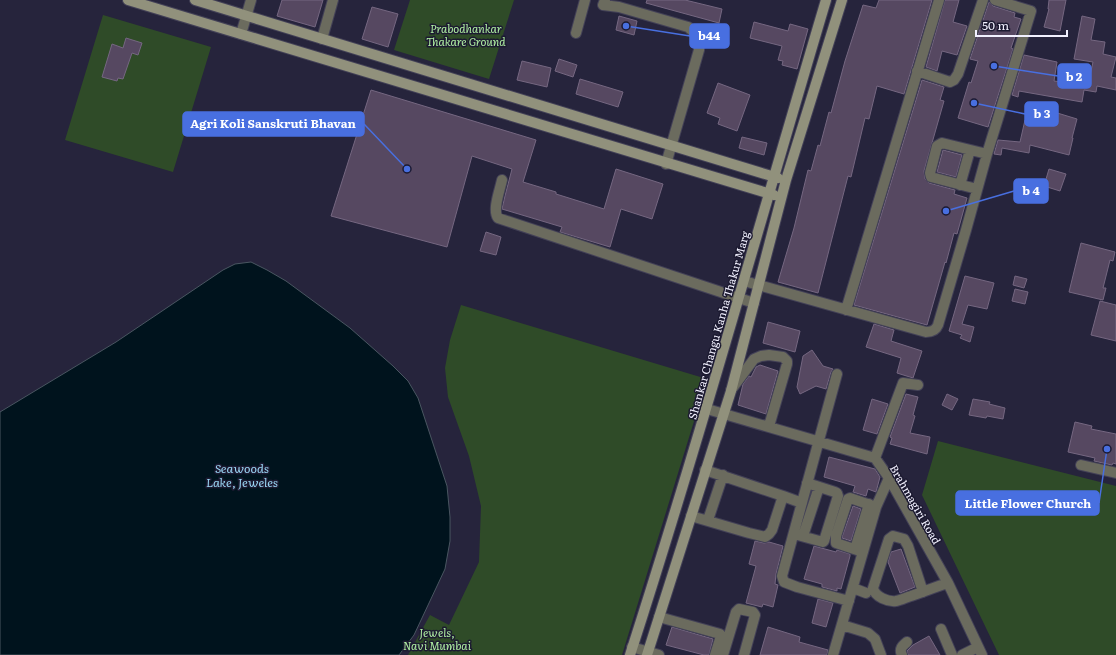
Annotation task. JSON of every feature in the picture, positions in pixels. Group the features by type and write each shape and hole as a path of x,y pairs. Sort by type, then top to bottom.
{"street":[{"path":"128,0 782,198"},
{"path":"195,0 786,180"},
{"path":"241,34 251,0"},
{"path":"322,39 333,0"},
{"path":"576,33 585,0 604,2 688,27 696,34 700,40 699,50 666,164"},
{"name":"Shankar Changu Kanha Thakur Marg","path":"631,651 707,408 773,176 826,0"},
{"path":"648,653 731,391 786,180 842,0"},
{"path":"846,310 939,0"},
{"path":"918,71 950,82 954,80 958,74 983,0"},
{"path":"744,281 926,332 935,330 945,303 987,154 1031,11 995,0"},
{"path":"977,190 931,177 930,173 937,146 942,143 987,154"},
{"path":"960,185 970,150"},
{"path":"502,180 495,209 495,215 498,218 754,303"},
{"path":"731,391 754,359 761,356 770,355 783,357 787,361 787,364 769,426"},
{"path":"798,535 802,503 838,374"},
{"path":"707,408 875,458 903,382 918,385"},
{"name":"Brahmagiri Road","path":"875,458 889,478 948,583 980,651"},
{"path":"1081,464 1116,473"},
{"path":"705,470 802,503"},
{"path":"708,520 723,475"},
{"path":"833,655 853,588 859,550 872,505 889,478"},
{"path":"798,535 824,542 838,496 837,493 807,483"},
{"path":"819,486 782,576 784,582 797,587 849,601"},
{"path":"691,516 708,520 749,534 765,537 772,530 783,496"},
{"path":"859,550 836,543 836,536 848,499 850,498 872,505"},
{"path":"922,592 908,546 904,539 893,536 889,539 873,588 874,592 883,598 896,601 922,592 948,583"},
{"path":"853,588 866,593"},
{"path":"723,655 736,612 739,609 753,612 755,615 744,655"},
{"path":"659,617 720,634 721,636 715,655"},
{"path":"842,625 868,633 875,639 883,655"},
{"path":"941,629 952,655"},
{"path":"902,655 900,650 907,642"},
{"path":"631,651 659,655"},
{"path":"962,655 980,651"}],"green space":[{"name":"Prabodhankar Thakare Ground","path":"410,0 514,0 489,79 394,50"},
{"path":"103,15 211,47 173,172 65,140"},
{"name":"Jewels, Navi Mumbai","path":"461,305 707,379 622,655 408,655 430,615 449,625 479,562 481,506 469,456 448,397 445,368 450,340"},
{"path":"938,441 1116,486 1116,655 999,655 922,495"}],"water":[{"name":"Seawoods Lake, Jeweles","path":"251,262 286,281 350,328 408,381 418,398 447,486 450,517 450,541 445,569 414,635 399,655 0,655 0,412 116,342 223,270 235,264"}],"building":[{"path":"282,0 323,0 315,27 277,16"},
{"path":"647,0 685,0 722,9 719,23 646,3"},
{"path":"879,0 932,0 904,94 877,86 869,119 865,118 851,177 848,176 818,293 778,282 794,228 808,170 811,171 818,145 820,146 829,112 831,113 845,61 863,5 876,8"},
{"path":"945,0 959,0 953,22 967,26 957,55 942,51 937,71 926,67"},
{"path":"1049,0 1066,0 1060,31 1044,27 1049,9"},
{"path":"989,2 993,6 1015,13 1014,17 1021,19 988,127 958,118 969,82 971,83 978,61 970,59"},
{"path":"372,7 398,14 388,47 362,39"},
{"path":"619,16 637,21 634,35 616,30"},
{"path":"1082,16 1095,19 1091,40 1105,42 1103,54 1116,57 1111,77 1116,78 1116,90 1097,86 1096,92 1084,90 1082,102 1019,91 1018,97 1012,95 1024,55 1057,62 1054,81 1070,83 1071,77 1089,80 1093,62 1074,59"},
{"path":"754,22 788,31 790,24 808,29 797,69 782,65 783,61 778,60 782,46 750,38"},
{"path":"126,38 142,43 138,55 132,53 123,79 118,78 117,81 102,77 112,44 123,48"},
{"path":"559,59 577,65 573,77 555,71"},
{"path":"522,61 551,68 547,87 517,80"},
{"path":"580,79 623,92 618,107 576,94"},
{"path":"922,80 944,87 940,100 944,101 924,171 925,179 929,183 955,190 954,194 967,198 957,234 954,233 927,325 854,305"},
{"path":"718,83 750,95 737,131 718,124 720,118 707,113"},
{"path":"371,90 536,140 523,182 556,192 556,194 604,209 616,169 663,184 652,219 621,209 610,247 560,232 562,227 502,209 512,169 472,156 447,247 331,216"},
{"path":"1054,112 1077,119 1069,155 1030,145 1029,153 1002,148 1001,155 994,154 998,140 1020,142 1025,120 1050,125"},
{"path":"742,137 767,143 764,155 739,148"},
{"path":"943,150 962,155 956,177 937,172"},
{"path":"1049,169 1066,174 1060,191 1044,186"},
{"path":"486,232 501,237 496,255 480,251"},
{"path":"1081,243 1115,252 1113,261 1110,260 1103,288 1106,288 1103,300 1069,292"},
{"path":"965,276 994,283 987,309 968,305 962,324 974,327 970,342 960,338 962,335 949,331"},
{"path":"1015,276 1027,279 1024,288 1013,285"},
{"path":"1015,289 1028,292 1025,304 1012,301"},
{"path":"1100,301 1116,305 1116,341 1091,335"},
{"path":"768,322 800,331 795,352 763,343"},
{"path":"874,324 894,330 891,341 922,351 913,378 897,373 901,358 866,347"},
{"path":"812,350 823,366 833,369 826,389 816,386 800,394 797,387 803,356"},
{"path":"760,365 778,371 766,414 738,405 743,384 749,376 751,377 756,367"},
{"path":"906,394 918,397 910,433 930,437 927,454 890,444 892,438 890,437"},
{"path":"947,394 958,399 952,410 942,405"},
{"path":"872,399 888,404 877,434 863,430"},
{"path":"973,399 990,402 989,404 1005,408 1003,419 969,415"},
{"path":"1075,422 1092,426 1091,429 1116,434 1116,464 1113,463 1112,465 1094,461 1095,458 1068,452"},
{"path":"829,457 875,469 880,477 876,492 868,489 866,496 853,492 855,486 824,477"},
{"path":"853,506 861,509 851,541 842,537"},
{"path":"755,541 764,543 769,542 783,546 776,574 775,584 778,585 773,607 763,604 762,607 746,603 756,566 749,564"},
{"path":"814,546 850,554 841,589 837,588 837,591 822,587 822,584 804,579"},
{"path":"901,549 915,587 900,593 888,562 891,552"},
{"path":"818,599 833,603 826,627 812,623"},
{"path":"672,627 713,639 709,655 666,645"},
{"path":"768,627 800,637 799,642 828,650 827,655 760,655"},
{"path":"929,636 940,655 908,655 907,651 913,645"}],"place":[{"name":"b44","path":"626,26"},
{"name":"b 2","path":"994,66"},
{"name":"b 3","path":"974,103"},
{"name":"Agri Koli Sanskruti Bhavan","path":"407,169"},
{"name":"b 4","path":"946,211"},
{"name":"Little Flower Church","path":"1107,449"}]}
